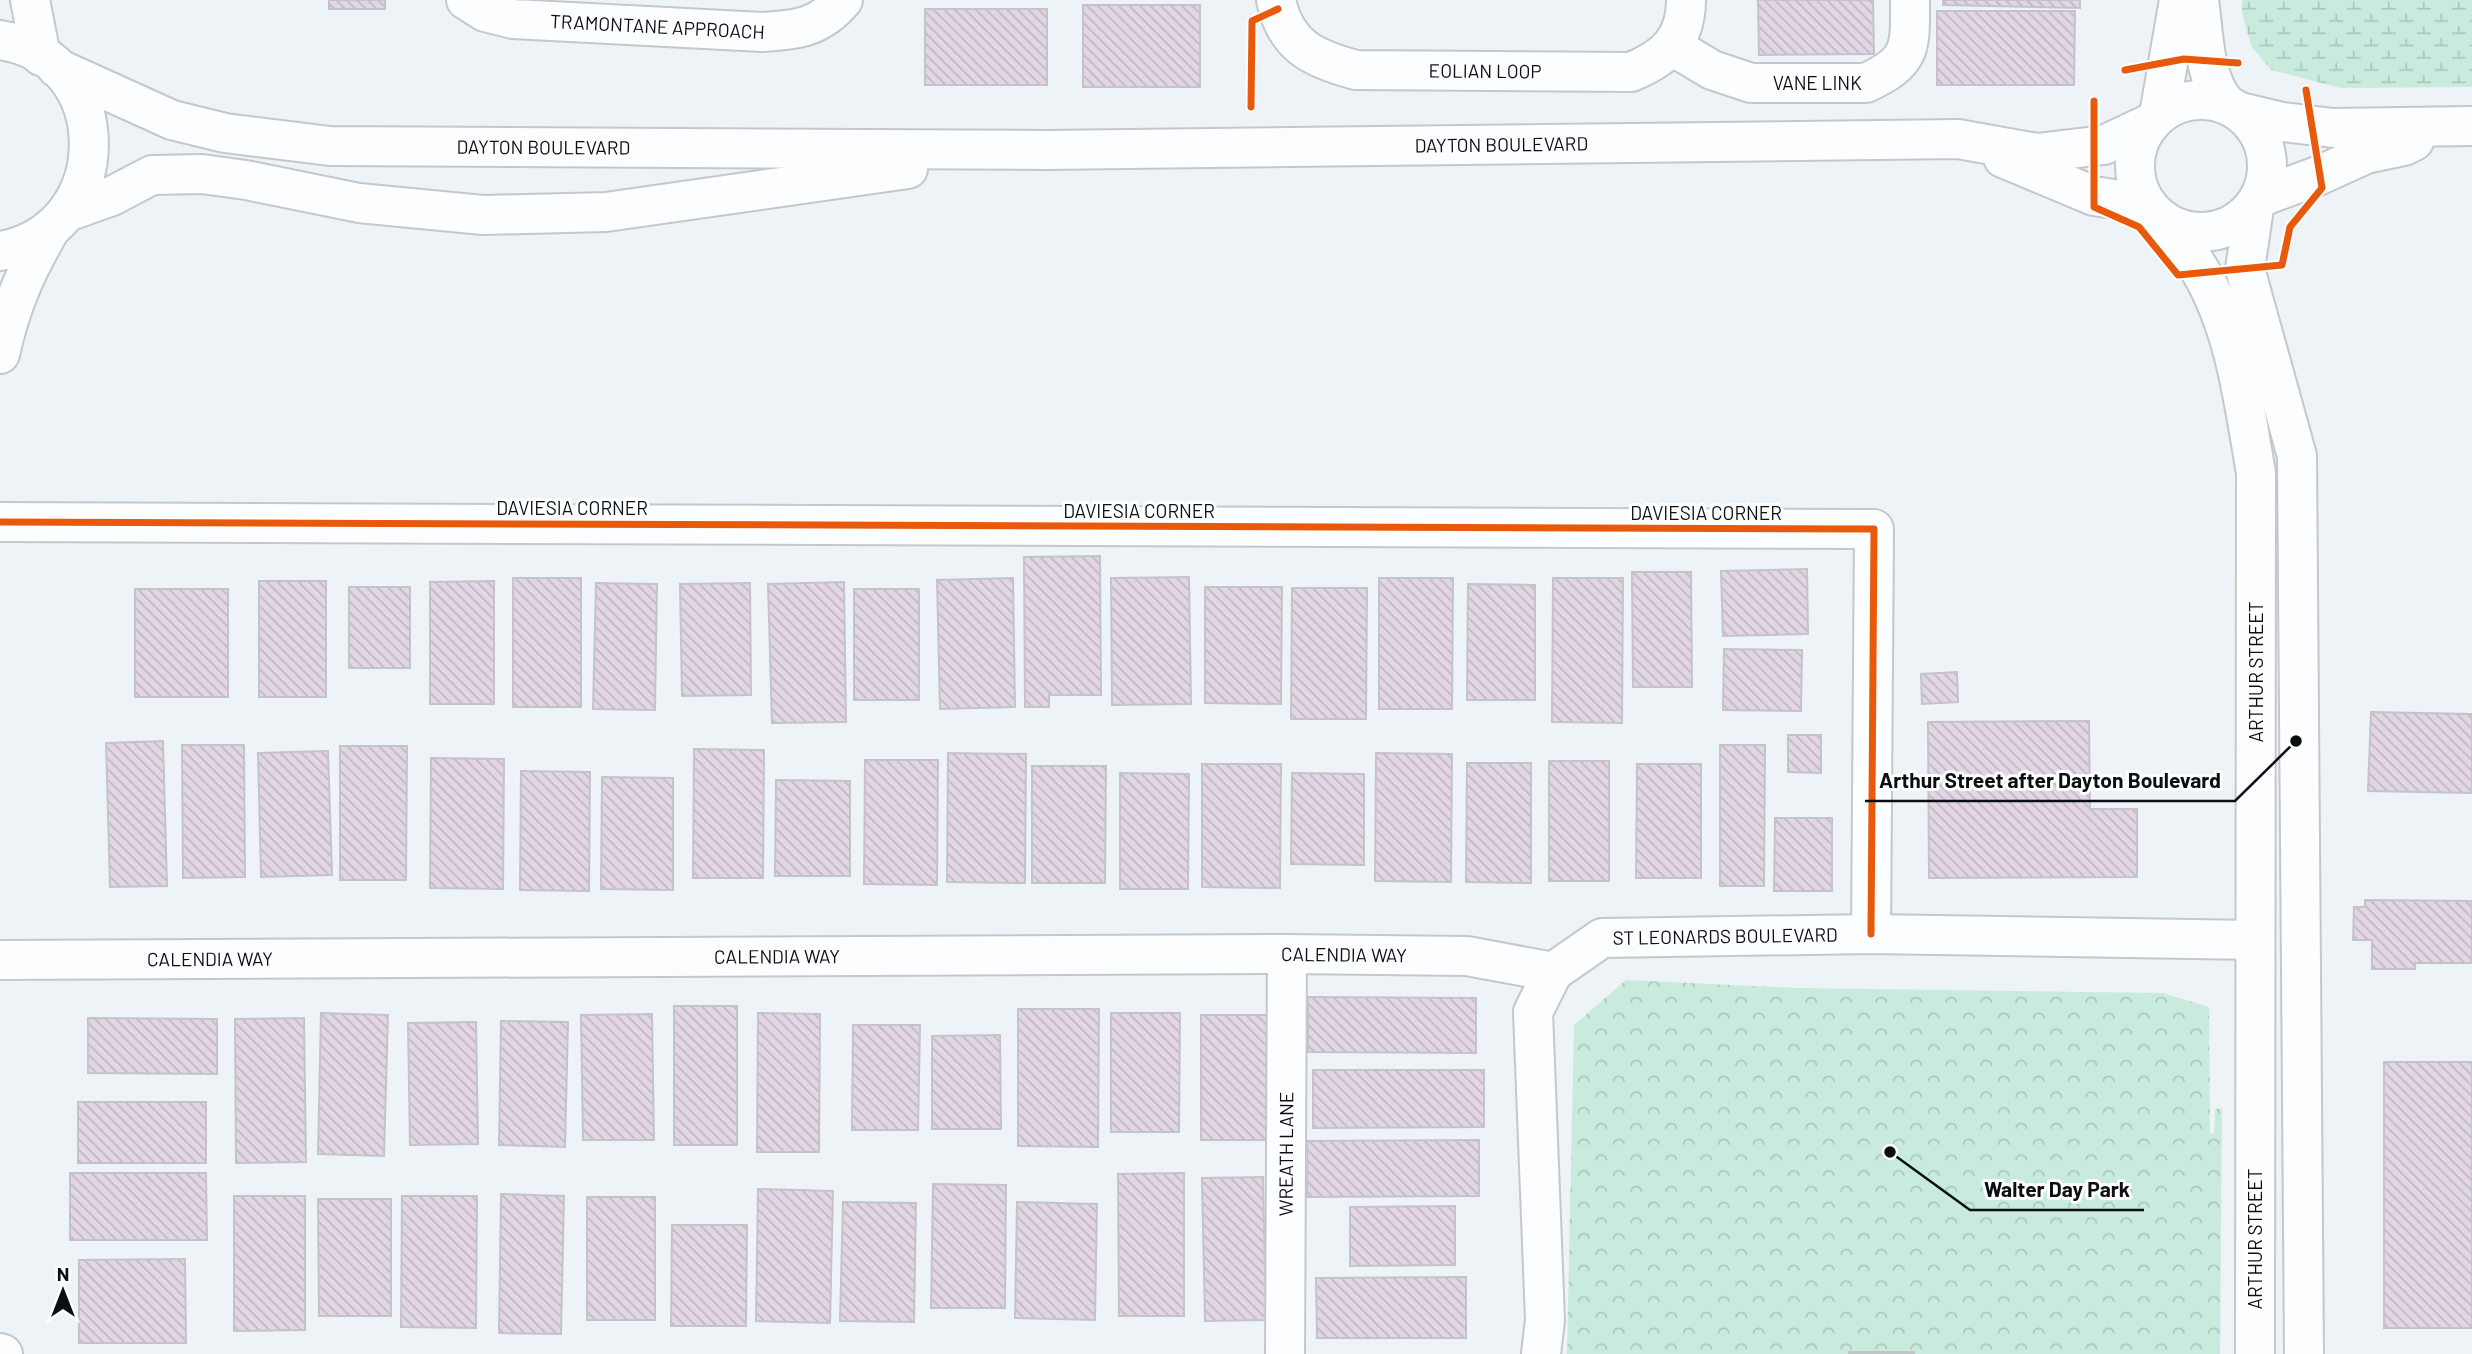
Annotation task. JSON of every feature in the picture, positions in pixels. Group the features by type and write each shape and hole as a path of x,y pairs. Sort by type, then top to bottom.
{"street":[{"path":"0,354 20,285 79,193 87,172 90,149 89,127 82,105 72,85 49,62 30,0"},
{"name":"TRAMONTANE APPROACH","path":"466,0 485,12 513,19 762,32 793,30 820,22 843,0"},
{"name":"EOLIAN LOOP","path":"1276,0 1280,19 1290,36 1306,51 1332,64 1356,70 1631,72 1655,62 1672,46"},
{"path":"1672,46 1684,25 1686,0"},
{"name":"VANE LINK","path":"1672,46 1712,69 1751,83 1866,83 1902,61 1910,44 1910,0"},
{"path":"2179,0 2155,119 2140,142 2135,167 2140,193 2155,212 2185,230 2210,232 2233,224 2257,202 2366,154 2404,146 2460,126"},
{"path":"2199,0 2210,74 2220,98 2259,132 2264,144 2268,171 2257,202 2245,269 2297,456 2304,1354"},
{"name":"DAYTON BOULEVARD","path":"0,40 26,48 49,62 172,120 225,133 330,146 1046,150 1958,139 2037,153 2104,145 2155,119"},
{"path":"2155,119 2180,103 2192,101 2216,102 2282,122 2333,128 2460,126"},
{"name":"DAYTON BOULEVARD","path":"1958,139 2094,196 2155,212"},
{"name":"DAYTON BOULEVARD","path":"0,251 33,240 60,220 152,175 202,174 246,180 359,204 421,211 483,215 575,214 637,208 1046,150"},
{"name":"ARTHUR STREET","path":"2155,212 2201,272 2220,311 2238,373 2256,473 2255,1354"},
{"name":"DAVIESIA CORNER","path":"0,522 1874,529 1871,934"},
{"name":"ST LEONARDS BOULEVARD","path":"1541,1354 1545,1320 1533,1012 1553,972 1602,938 1871,934 2255,940"},
{"name":"CALENDIA WAY","path":"0,960 1287,954 1467,956 1553,972"},
{"name":"WREATH LANE","path":"1285,1354 1287,954"}],"green space":[{"path":"2242,0 2472,0 2472,87 2341,88 2271,70 2251,46 2242,12"},
{"path":"1626,980 1798,988 2163,993 2209,1007 2210,1134 2214,1133 2215,1109 2222,1108 2220,1354 1567,1354 1574,1025"}],"building":[{"path":"329,0 385,0 385,9 329,9"},
{"path":"1758,0 1873,0 1874,54 1759,55"},
{"path":"1943,0 2080,0 2080,8 1943,5"},
{"path":"1083,5 1200,5 1200,87 1083,87"},
{"path":"925,9 1047,9 1047,85 925,85"},
{"path":"1937,11 2075,11 2074,85 1937,85"},
{"path":"1100,556 1101,695 1049,695 1049,707 1025,707 1024,557"},
{"path":"1807,569 1808,634 1723,636 1721,571"},
{"path":"1632,572 1691,572 1692,687 1633,687"},
{"path":"1189,577 1191,704 1112,705 1111,578"},
{"path":"513,578 581,578 581,707 513,707"},
{"path":"1013,578 1015,707 940,709 937,580"},
{"path":"1379,578 1453,578 1452,709 1379,709"},
{"path":"1553,578 1623,578 1622,723 1552,722"},
{"path":"259,581 326,581 326,697 259,697"},
{"path":"494,581 494,704 430,704 430,582"},
{"path":"844,582 846,722 772,723 768,584"},
{"path":"596,583 657,584 655,710 593,709"},
{"path":"750,583 751,695 682,696 680,584"},
{"path":"1468,584 1535,585 1535,700 1467,700"},
{"path":"349,587 410,587 410,668 349,668"},
{"path":"1205,587 1282,587 1281,704 1205,703"},
{"path":"1292,588 1367,588 1366,719 1291,719"},
{"path":"135,589 228,589 228,697 135,697"},
{"path":"854,589 919,589 919,700 854,700"},
{"path":"1724,649 1802,650 1801,711 1723,710"},
{"path":"1957,672 1958,702 1922,704 1921,674"},
{"path":"2371,712 2472,714 2472,793 2368,791"},
{"path":"2089,721 2090,809 2137,809 2137,877 1929,878 1928,722"},
{"path":"1788,735 1821,735 1821,773 1788,772"},
{"path":"163,741 167,886 110,887 106,743"},
{"path":"182,745 244,745 245,877 183,878"},
{"path":"1720,745 1765,745 1764,886 1720,886"},
{"path":"340,746 407,746 406,880 340,880"},
{"path":"694,749 764,750 763,878 693,878"},
{"path":"328,751 332,875 261,877 258,753"},
{"path":"948,753 1026,754 1025,883 947,882"},
{"path":"1376,753 1452,754 1451,882 1375,881"},
{"path":"431,758 504,759 503,889 430,888"},
{"path":"865,760 938,760 937,885 864,884"},
{"path":"1549,761 1609,761 1609,881 1549,881"},
{"path":"1467,763 1531,763 1531,883 1466,882"},
{"path":"1202,764 1281,764 1280,888 1202,887"},
{"path":"1637,764 1701,764 1701,878 1636,878"},
{"path":"1032,766 1106,766 1105,883 1032,883"},
{"path":"521,771 590,772 589,891 520,890"},
{"path":"1120,773 1189,774 1188,889 1120,889"},
{"path":"1292,773 1364,774 1364,865 1291,864"},
{"path":"602,777 673,778 673,890 601,889"},
{"path":"776,780 850,781 850,876 775,876"},
{"path":"1775,818 1832,818 1832,891 1774,891"},
{"path":"2365,900 2472,901 2472,963 2415,963 2415,969 2372,969 2372,940 2353,940 2354,907 2365,907"},
{"path":"1308,997 1476,998 1476,1053 1308,1052"},
{"path":"674,1006 737,1006 737,1145 674,1145"},
{"path":"1018,1009 1099,1009 1098,1147 1018,1146"},
{"path":"321,1013 388,1015 384,1156 318,1154"},
{"path":"758,1013 820,1014 819,1152 757,1152"},
{"path":"1111,1013 1180,1013 1179,1132 1111,1132"},
{"path":"652,1014 654,1140 583,1140 581,1015"},
{"path":"1201,1015 1269,1015 1268,1140 1201,1140"},
{"path":"88,1018 217,1019 217,1074 88,1073"},
{"path":"304,1018 306,1162 236,1163 235,1019"},
{"path":"501,1021 568,1022 565,1147 499,1145"},
{"path":"476,1022 478,1144 410,1145 408,1023"},
{"path":"853,1025 920,1025 918,1130 852,1130"},
{"path":"1000,1035 1001,1129 932,1129 932,1036"},
{"path":"2384,1062 2472,1062 2472,1328 2384,1328"},
{"path":"1313,1070 1484,1070 1484,1127 1313,1128"},
{"path":"78,1102 206,1102 206,1163 78,1163"},
{"path":"1479,1140 1479,1196 1307,1197 1307,1141"},
{"path":"70,1173 206,1173 207,1240 70,1240"},
{"path":"1184,1173 1184,1316 1119,1316 1118,1174"},
{"path":"1263,1177 1266,1320 1205,1321 1202,1178"},
{"path":"933,1184 1006,1185 1005,1308 931,1308"},
{"path":"758,1189 833,1191 830,1323 756,1321"},
{"path":"501,1194 564,1196 561,1334 499,1333"},
{"path":"234,1196 305,1196 305,1330 234,1331"},
{"path":"402,1196 477,1196 476,1328 401,1327"},
{"path":"587,1197 655,1197 655,1320 587,1320"},
{"path":"318,1199 391,1199 391,1316 319,1316"},
{"path":"843,1202 916,1203 914,1322 840,1321"},
{"path":"1017,1202 1097,1204 1095,1320 1015,1318"},
{"path":"1455,1206 1455,1265 1350,1266 1350,1207"},
{"path":"672,1225 747,1225 746,1326 671,1326"},
{"path":"185,1259 186,1343 79,1343 79,1260"},
{"path":"1466,1277 1466,1338 1317,1338 1316,1278"},
{"path":"1914,1352 1914,1354 1849,1354"}],"cycle path":[{"path":"1251,107 1252,21 1278,9"},
{"path":"2125,70 2184,59 2238,63"},
{"path":"2094,101 2094,207 2139,227 2178,275 2282,265 2290,227 2322,188 2306,90"},
{"path":"0,522 1874,529 1871,934"}],"place":[{"name":"Arthur Street after Dayton Boulevard","path":"2296,741"},
{"name":"Walter Day Park","path":"1890,1152"}]}
